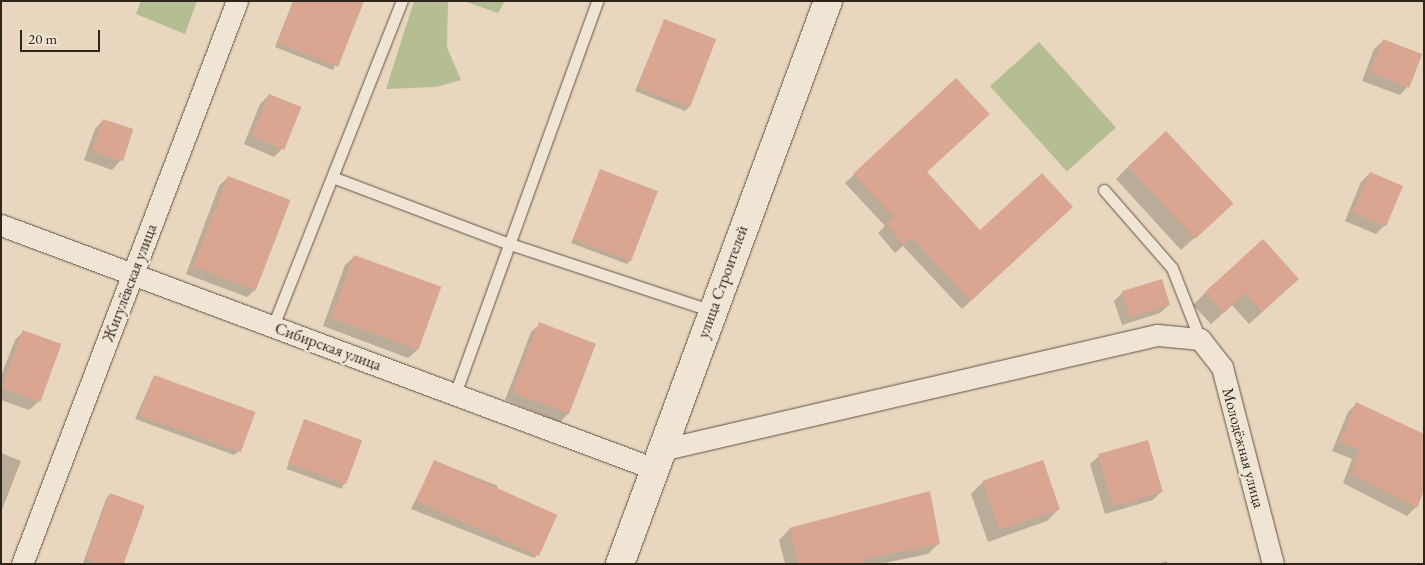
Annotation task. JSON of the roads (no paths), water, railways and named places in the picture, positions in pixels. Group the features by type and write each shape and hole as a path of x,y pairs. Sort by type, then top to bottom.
{"street":[{"name":"Жигулёвская улица","path":"22,564 237,1"},
{"name":"улица Строителей","path":"620,564 828,1"},
{"name":"Сибирская улица","path":"1,225 455,394 658,459"},
{"path":"658,459 1157,335 1200,339"},
{"name":"Молодёжная улица","path":"1200,339 1222,367 1273,564"}],"lane":[{"path":"274,326 335,178 402,1"},
{"path":"455,394 597,1"},
{"path":"335,178 510,244 713,311"},
{"path":"1104,190 1172,268 1200,339"}]}
